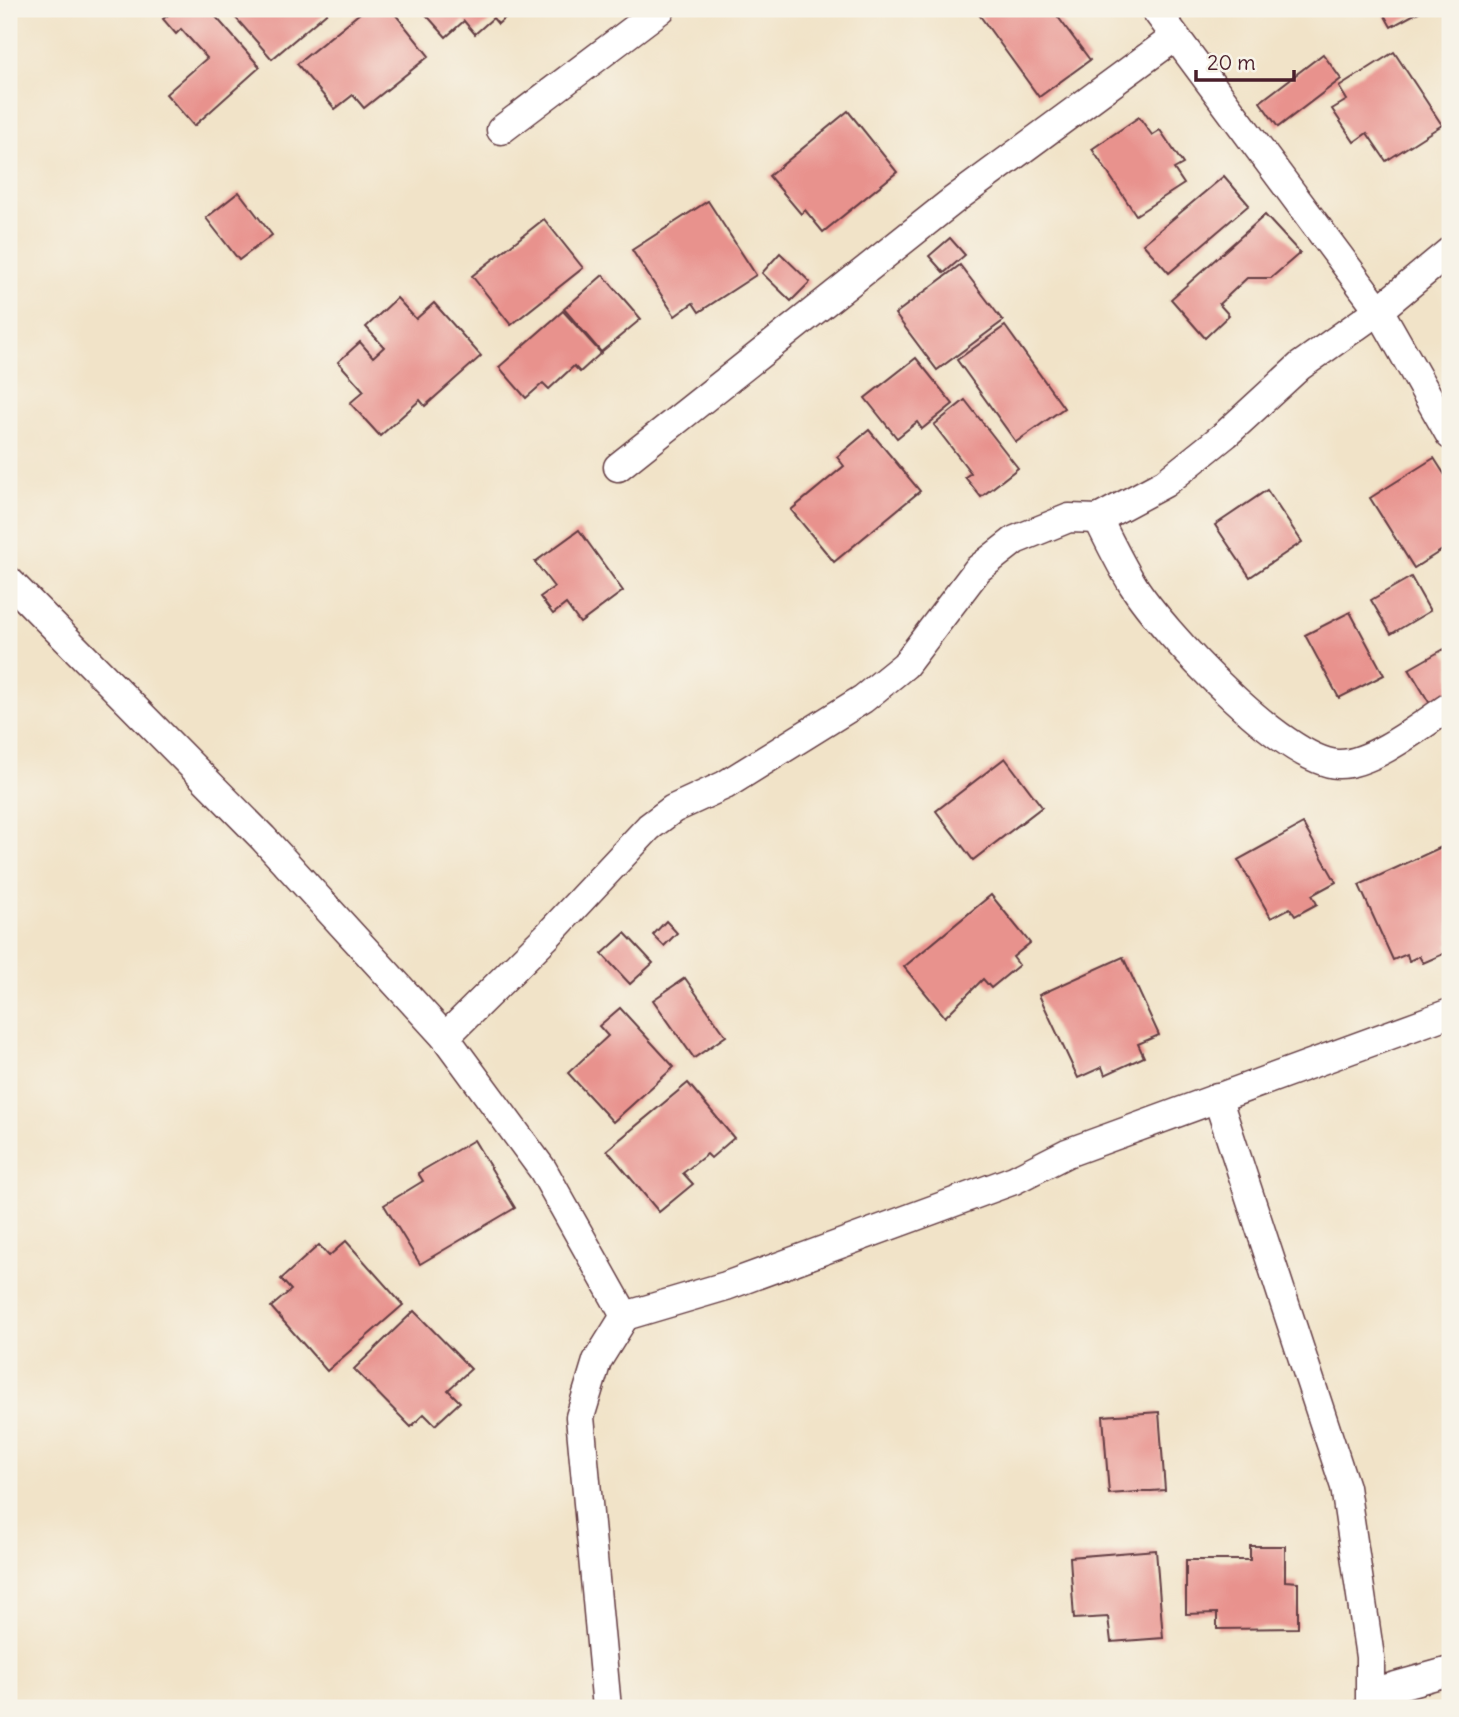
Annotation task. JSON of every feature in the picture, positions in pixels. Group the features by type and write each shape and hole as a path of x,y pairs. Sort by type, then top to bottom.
{"street":[{"path":"501,130 661,9"},
{"path":"1155,9 1379,310 1450,435"},
{"path":"618,467 955,199 1175,37"},
{"path":"444,1037 548,935 649,827 673,809 725,785 863,699 905,665 978,569 1015,540 1069,518 1098,519 1165,483 1226,433 1300,366 1379,310 1450,251"},
{"path":"1098,519 1134,586 1187,654 1263,723 1315,761 1339,764 1364,760 1450,706"},
{"path":"9,581 263,838 444,1037 543,1170 625,1316"},
{"path":"607,1708 580,1417 597,1361 625,1316 726,1286 1002,1185 1067,1153 1450,1013"},
{"path":"1217,1097 1345,1487 1370,1657 1370,1701 1450,1671"}],"building":[{"path":"170,9 209,9 260,67 194,126 166,94 207,58 181,29 176,34 163,19 173,11"},
{"path":"228,9 331,9 272,59"},
{"path":"365,9 391,9 429,56 364,108 353,95 335,109 297,64"},
{"path":"421,9 515,9 498,24 493,18 475,34 464,21 446,37"},
{"path":"975,9 1052,9 1090,60 1039,97"},
{"path":"1381,9 1424,9 1391,27"},
{"path":"1394,52 1442,125 1386,161 1367,133 1354,142 1332,109 1347,100 1339,87"},
{"path":"1323,54 1341,79 1278,127 1260,102"},
{"path":"848,111 897,172 823,232 805,210 801,214 769,176"},
{"path":"1139,117 1152,135 1160,130 1183,164 1174,169 1184,184 1136,215 1092,149"},
{"path":"1224,176 1249,205 1169,273 1143,244"},
{"path":"239,192 272,235 239,260 206,218"},
{"path":"708,201 756,275 699,312 693,303 675,316 632,250"},
{"path":"1265,215 1300,253 1271,278 1247,278 1219,304 1229,315 1205,338 1171,299"},
{"path":"544,219 583,268 511,325 472,276"},
{"path":"950,238 965,255 944,273 929,256"},
{"path":"780,253 810,282 791,301 762,273"},
{"path":"960,265 1003,321 937,370 895,314"},
{"path":"603,275 641,319 601,352 564,309"},
{"path":"397,298 416,319 434,303 481,356 425,406 420,400 380,436 350,403 364,391 338,362 360,342 373,357 384,347 366,327"},
{"path":"563,311 601,353 580,372 574,366 549,389 543,383 526,398 499,367"},
{"path":"1005,326 1064,408 1016,442 957,360"},
{"path":"916,358 953,404 922,429 917,422 897,438 865,398"},
{"path":"965,400 1018,468 981,497 965,477 971,473 934,425"},
{"path":"869,430 920,491 834,562 791,510 844,466 837,457"},
{"path":"1434,458 1450,483 1450,545 1414,568 1370,498"},
{"path":"1267,490 1302,542 1250,577 1215,525"},
{"path":"579,530 623,591 580,623 566,604 553,614 540,597 554,587 535,562"},
{"path":"1411,577 1430,611 1391,634 1371,600"},
{"path":"1350,612 1384,675 1339,698 1305,635"},
{"path":"1444,649 1450,660 1450,692 1430,704 1409,669"},
{"path":"1005,758 1042,807 973,860 936,811"},
{"path":"1303,824 1336,882 1312,895 1317,904 1295,916 1290,908 1271,918 1238,860"},
{"path":"1450,843 1450,944 1447,945 1450,951 1423,963 1419,956 1409,961 1407,954 1393,960 1359,885"},
{"path":"991,895 1030,943 1013,957 1019,965 991,988 983,979 945,1017 904,967"},
{"path":"666,921 677,933 664,946 653,935"},
{"path":"625,933 653,963 630,984 602,954"},
{"path":"1123,957 1159,1035 1138,1044 1144,1057 1105,1075 1102,1067 1078,1078 1039,995"},
{"path":"685,978 726,1036 694,1058 653,1000"},
{"path":"620,1008 674,1067 613,1122 568,1073 608,1036 599,1026"},
{"path":"688,1083 734,1138 711,1158 707,1154 683,1173 693,1184 659,1212 607,1150"},
{"path":"474,1140 515,1208 420,1264 384,1205 423,1181 418,1173"},
{"path":"346,1241 403,1305 327,1371 271,1307 291,1290 281,1279 319,1245 329,1256"},
{"path":"414,1311 471,1369 448,1390 460,1402 435,1425 424,1414 411,1427 354,1369"},
{"path":"1159,1412 1165,1490 1109,1494 1103,1416"},
{"path":"1250,1546 1285,1546 1285,1581 1298,1582 1298,1628 1217,1629 1217,1613 1186,1614 1186,1560 1250,1560"},
{"path":"1156,1550 1163,1638 1111,1642 1108,1617 1074,1619 1070,1557"}]}
